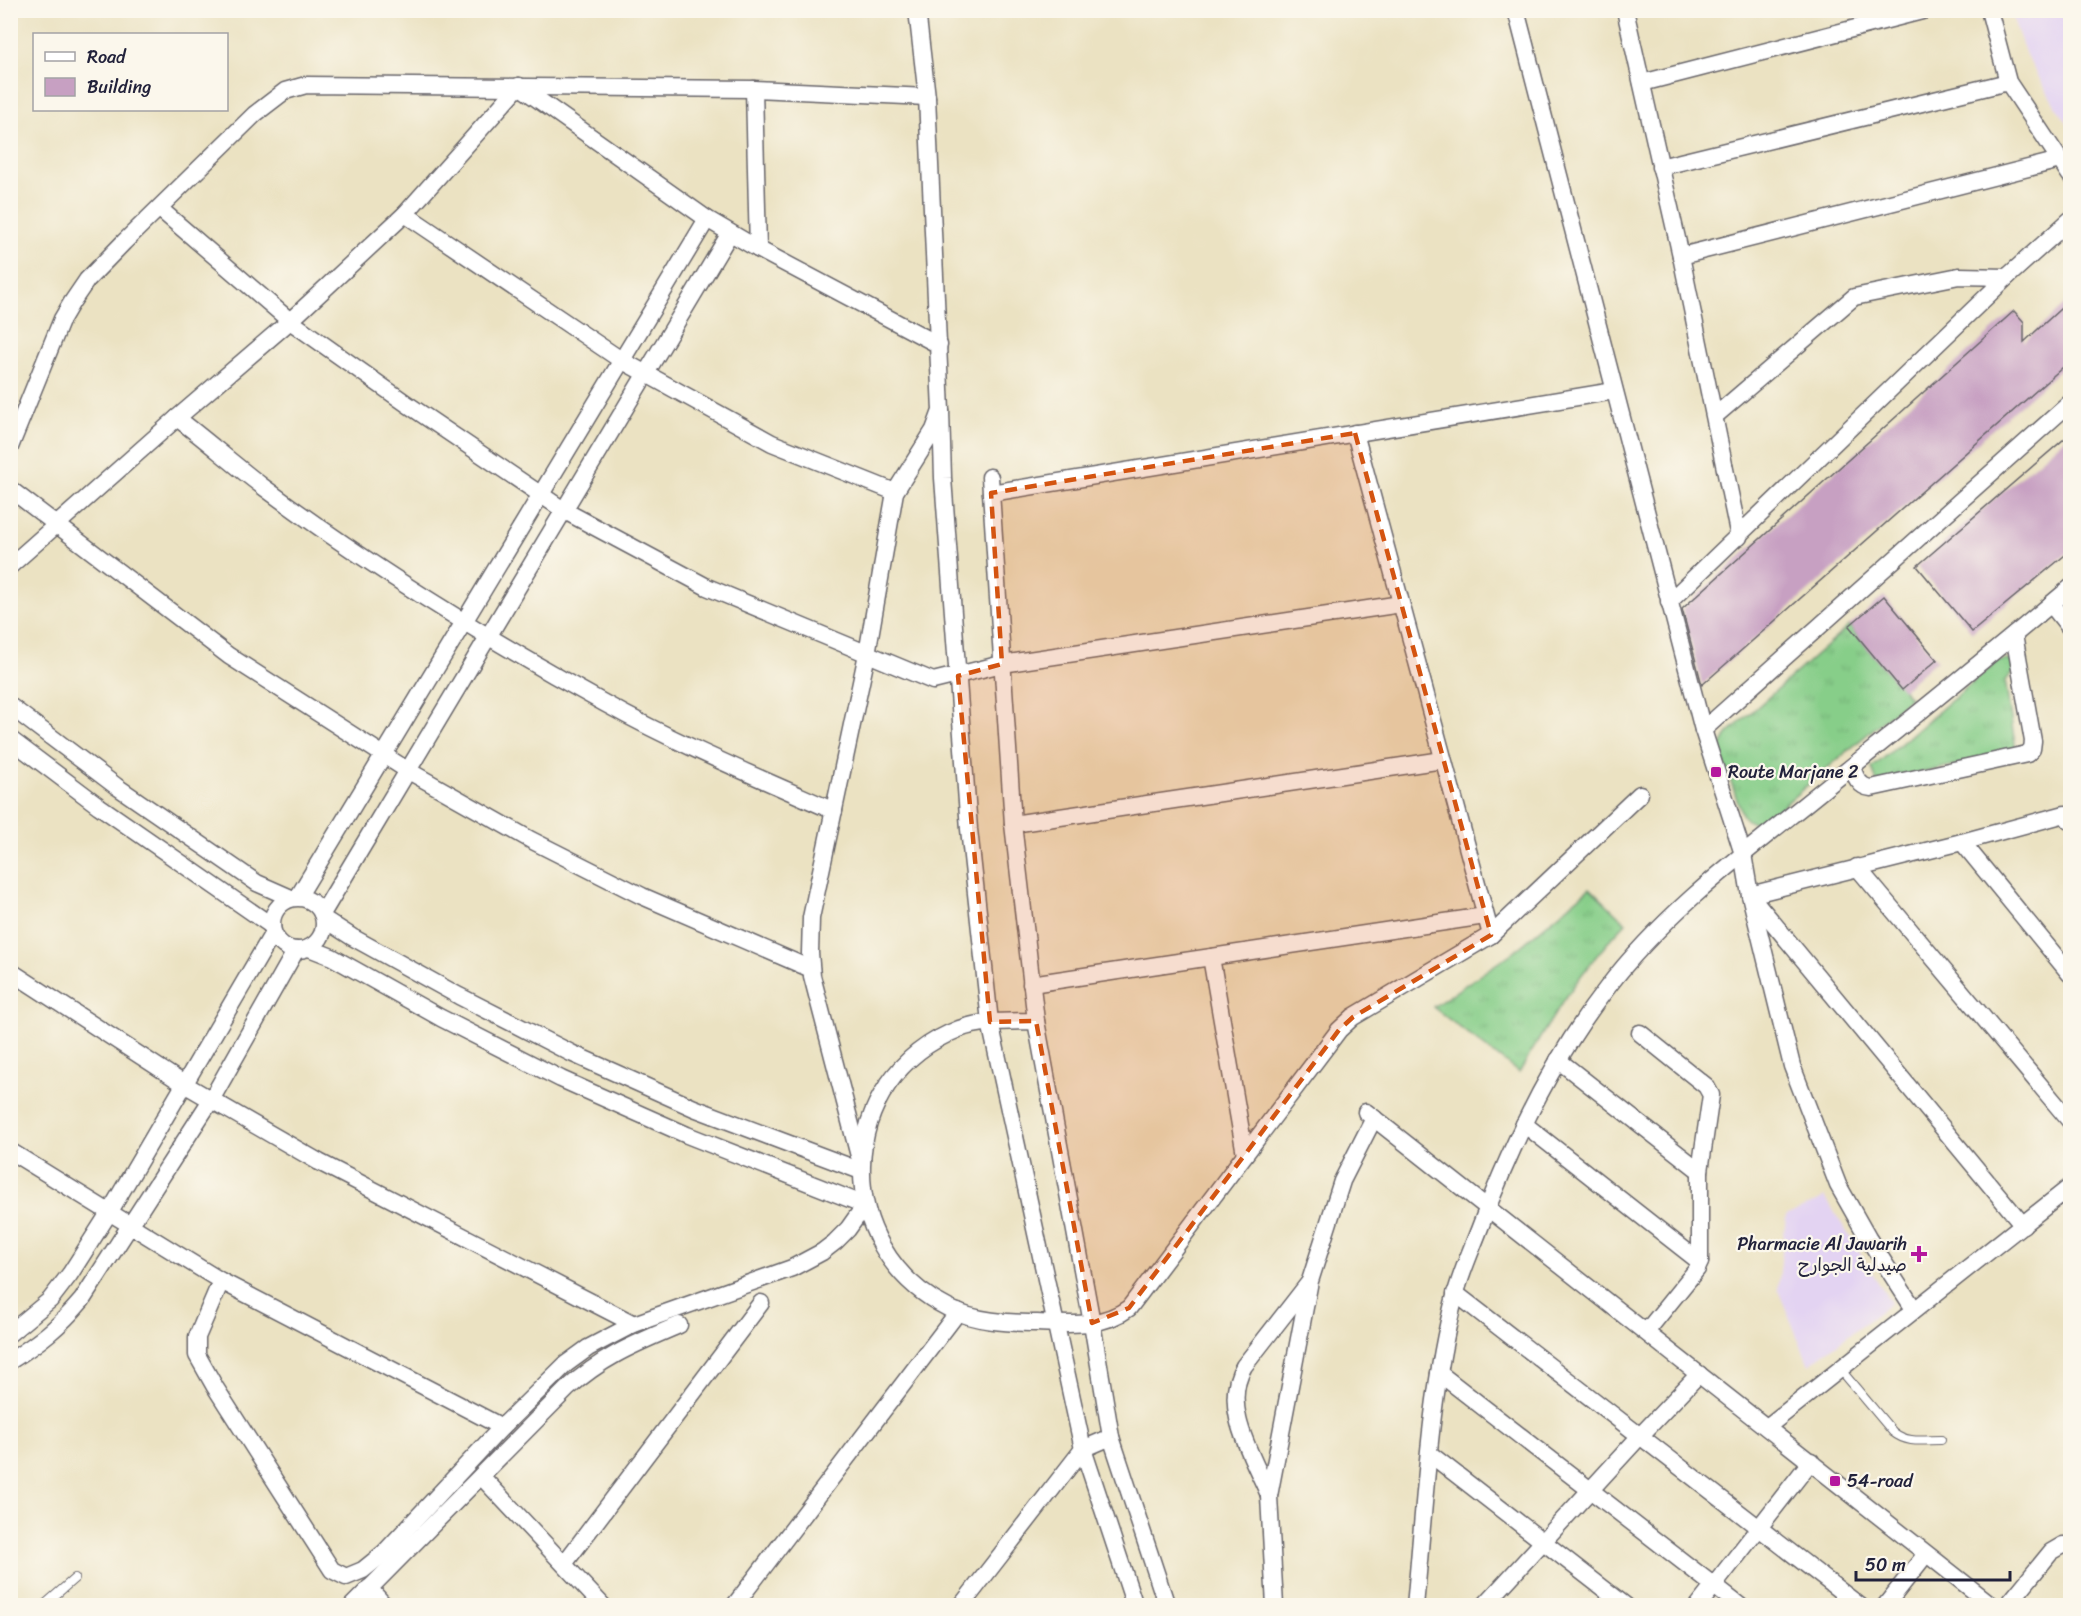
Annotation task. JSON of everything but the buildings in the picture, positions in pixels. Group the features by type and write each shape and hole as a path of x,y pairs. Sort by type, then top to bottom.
{"street":[{"path":"917,10 927,97 943,478 969,829 990,1022 1083,1449 1135,1605"},
{"path":"1516,10 1703,730 1743,854 1750,895 1792,1066 1838,1185 1914,1309"},
{"path":"1625,10 1681,256 1739,537"},
{"path":"1641,83 1926,10"},
{"path":"1989,10 2008,82 2070,175"},
{"path":"1660,167 2008,82"},
{"path":"10,447 62,319 95,273 255,114 273,99 296,87 519,86 754,89 927,97"},
{"path":"519,86 707,219 758,249 939,345"},
{"path":"10,566 290,321 405,214 519,86"},
{"path":"754,89 758,249"},
{"path":"1681,256 2060,160"},
{"path":"160,209 290,321 565,511 707,587 933,681 1002,664 1401,604"},
{"path":"405,214 621,360 647,375 772,443 895,492"},
{"path":"10,1333 50,1300 110,1213 272,930 274,911 295,898 707,219"},
{"path":"1669,602 2007,277 2070,220"},
{"path":"10,1361 44,1340 82,1300 211,1100 303,949 321,936 324,928 323,916 407,770 647,375 730,233"},
{"path":"1715,416 1854,297 1959,276 2007,277"},
{"path":"1167,1605 1111,1437 1036,1021 1013,824 991,485 1355,433 1614,391"},
{"path":"1703,730 2070,404"},
{"path":"941,411 934,430 895,492 867,654 811,918 811,969 861,1168 865,1205 878,1241 892,1263 909,1282 930,1298 977,1319 1003,1323 1092,1323 1117,1317 1129,1308 1338,1030 1353,1017 1491,935 1640,794"},
{"path":"177,418 262,486 395,580 487,637 605,704 695,749 834,811"},
{"path":"1355,433 1491,935"},
{"path":"10,489 229,656 407,770 531,840 642,896 811,969"},
{"path":"1415,1605 1439,1373 1455,1293 1524,1124 1558,1060 1606,988 1643,946 1743,854 2070,588"},
{"path":"2051,604 2070,628"},
{"path":"1852,766 1858,782 1865,788 1871,788 2027,754 2032,750 2033,741 2014,635"},
{"path":"10,706 116,786 257,883 312,902 323,916 352,937 459,996 571,1053 694,1108 861,1168"},
{"path":"10,739 272,930 282,945 332,957 441,1018 561,1079 687,1135 865,1205"},
{"path":"1013,824 1443,760"},
{"path":"1750,895 2064,814 2070,821"},
{"path":"1962,842 2070,974"},
{"path":"1857,867 2070,1121"},
{"path":"1750,895 2023,1225"},
{"path":"1031,984 1485,916"},
{"path":"1211,957 1245,1154"},
{"path":"10,971 184,1084 319,1162 633,1324"},
{"path":"861,1168 864,1140 871,1116 883,1093 898,1072 917,1054 938,1039 960,1029 990,1022 1036,1021"},
{"path":"1640,1033 1706,1086 1711,1095 1700,1172 1700,1262 1697,1269 1646,1332"},
{"path":"1558,1060 1700,1172"},
{"path":"1275,1605 1269,1496 1310,1281 1342,1181 1370,1115 1993,1605"},
{"path":"1524,1124 1700,1262"},
{"path":"10,1151 221,1281 502,1427"},
{"path":"1767,1427 2070,1187"},
{"path":"221,1281 197,1337 197,1355 214,1388 332,1570 346,1577 352,1576 384,1553 502,1427 566,1364 588,1348 633,1324 792,1268 822,1252 835,1242 848,1229 865,1205"},
{"path":"1269,1496 1243,1432 1235,1406 1235,1388 1244,1366 1310,1281"},
{"path":"1455,1293 1860,1605"},
{"path":"564,1564 761,1303"},
{"path":"734,1605 958,1312"},
{"path":"28,1320 44,1340"},
{"path":"352,1605 588,1370 612,1355 679,1325"},
{"path":"1439,1373 1740,1605"},
{"path":"1485,1605 1699,1374"},
{"path":"961,1605 1083,1449 1111,1437"},
{"path":"1430,1454 1626,1605"},
{"path":"1698,1605 1811,1461"},
{"path":"481,1476 603,1605"},
{"path":"2007,1605 2051,1552 2063,1545 2070,1546"},
{"path":"1886,1605 1926,1554"},
{"path":"369,1588 385,1605"}],"lane":[{"path":"1840,1369 1900,1438 1910,1442 1941,1440"},
{"path":"44,1605 75,1578"}],"highlighted area":[{"path":"1355,433 1491,935 1353,1017 1339,1030 1129,1308 1092,1323 1036,1021 990,1022 958,676 1002,664 991,493"}],"shaded area":[{"path":"2010,11 2070,11 2070,126 2056,107 2026,55"},
{"path":"1825,1197 1891,1303 1809,1365 1778,1290 1786,1216"}],"green space":[{"path":"1849,626 1910,698 1764,822 1749,821 1742,814 1721,753 1721,746 1728,733"},
{"path":"2009,660 2012,663 2013,673 2005,680 2016,751 1877,783 1872,768 1998,661"},
{"path":"1590,888 1626,923 1581,976 1519,1073 1433,1007 1515,951"}],"place":[{"name":"Route Marjane 2","path":"1716,772"},
{"name":"Pharmacie Al Jawarih صيدلية الجوارح","path":"1919,1254"},
{"name":"54-road","path":"1835,1481"}]}
